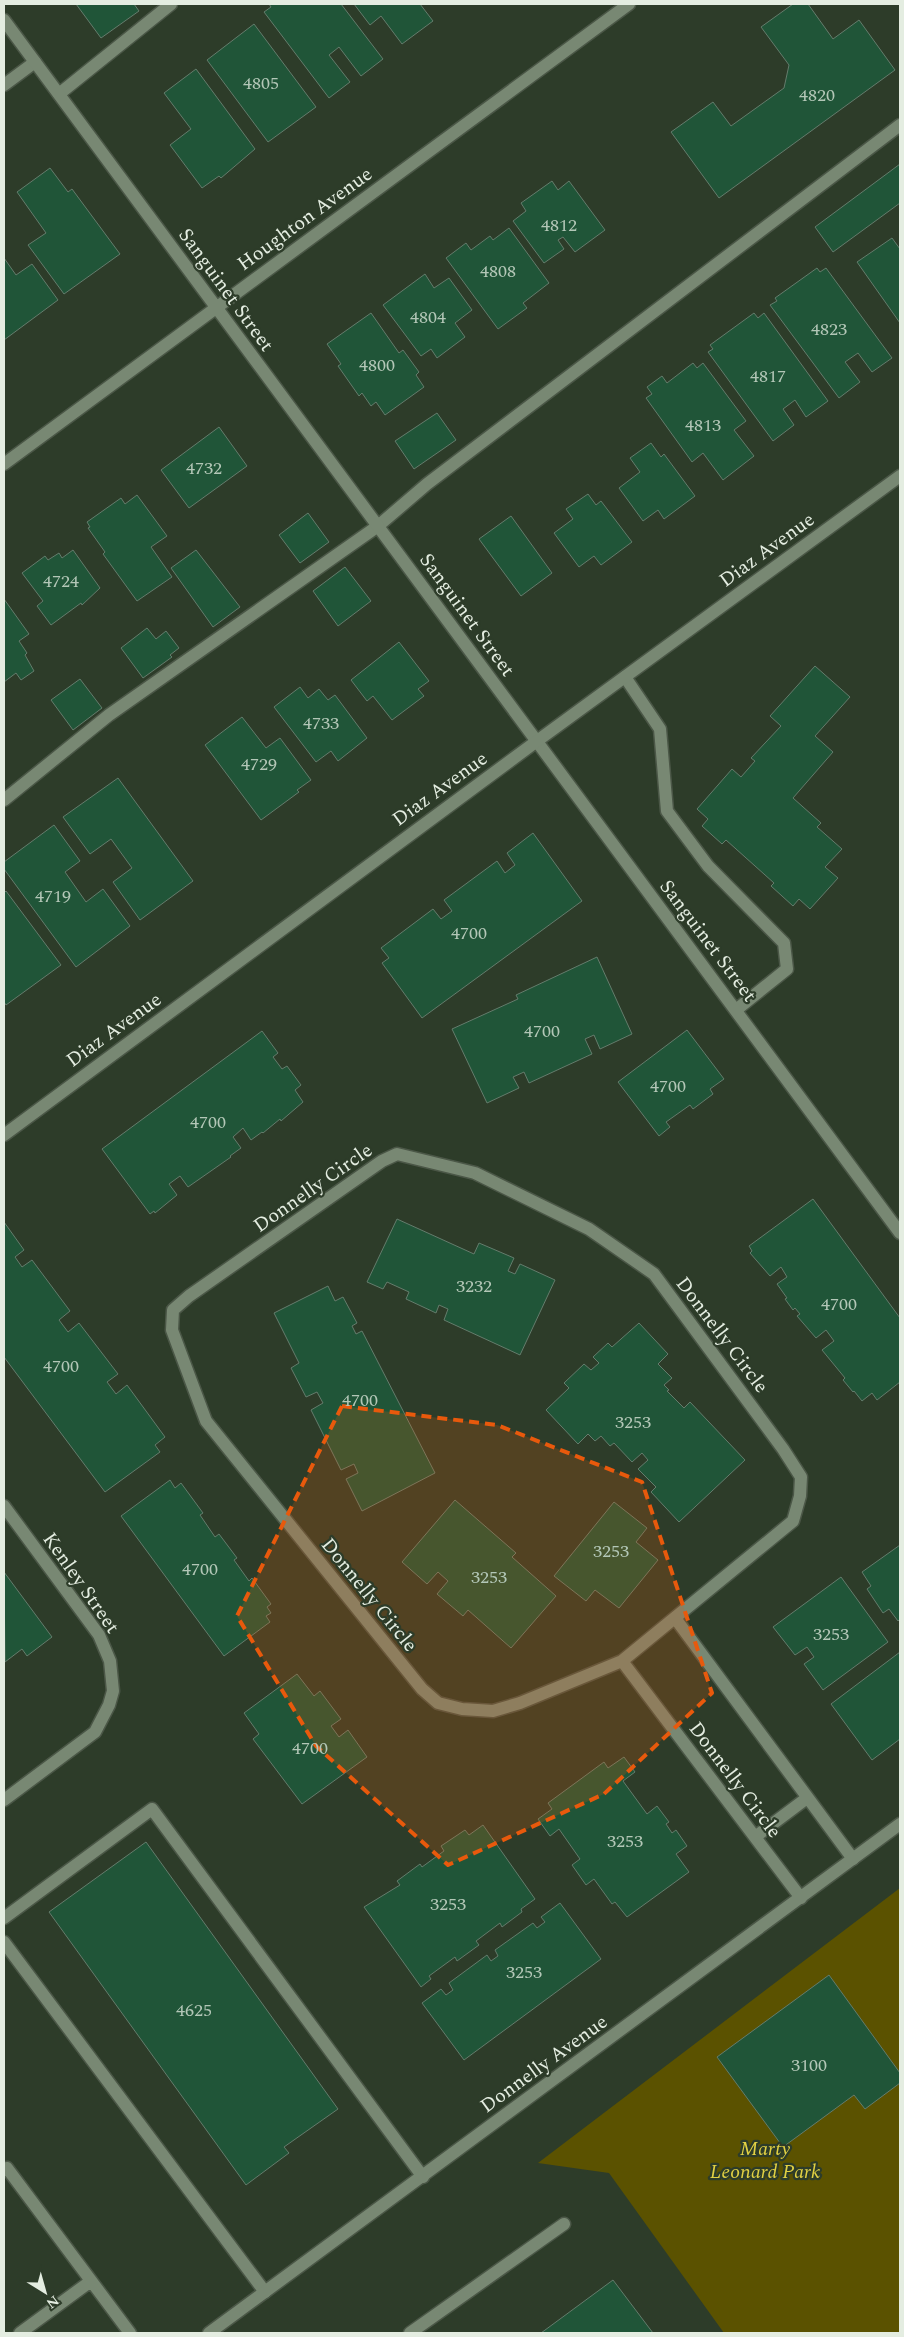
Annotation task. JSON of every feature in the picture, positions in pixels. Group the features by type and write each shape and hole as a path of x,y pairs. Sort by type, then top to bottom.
{"street":[{"path":"59,94 171,4"},
{"name":"Houghton Avenue","path":"4,464 628,4"},
{"name":"Sanguinet Street","path":"4,20 900,1233"},
{"path":"4,85 35,62"},
{"path":"4,800 109,715 321,564 378,526 427,484 900,125"},
{"name":"Diaz Avenue","path":"4,1135 624,677 900,476"},
{"path":"624,677 660,729 667,811 708,866 784,943 787,969 736,1010"},
{"name":"Donnelly Circle","path":"397,1154 475,1173 589,1230 654,1274 783,1449 801,1477 800,1496 793,1521 674,1618 622,1661 520,1703 493,1711 462,1709 438,1703 422,1689 206,1422 172,1330 172,1310 189,1296 374,1167 397,1154"},
{"name":"Kenley Street","path":"4,1506 99,1635 110,1661 113,1690 109,1705 95,1732 4,1800"},
{"path":"674,1618 853,1859"},
{"name":"Donnelly Circle","path":"622,1661 801,1898"},
{"path":"755,1837 807,1798"},
{"path":"4,1918 152,1809 423,2177"},
{"name":"Donnelly Avenue","path":"209,2333 900,1824"},
{"path":"4,1942 265,2292"},
{"path":"4,2170 7,2168 130,2333"},
{"path":"410,2333 564,2224"},
{"path":"20,2333 91,2281"}],"highlighted area":[{"path":"342,1406 497,1425 642,1482 712,1693 604,1794 448,1865 316,1746 237,1616"}],"green space":[{"name":"Marty Leonard Park","path":"900,1888 900,2333 724,2333 609,2173 538,2163"}],"building":[{"path":"76,4 134,4 139,11 101,38"},
{"path":"269,4 341,4 383,59 361,76 339,47 329,55 350,82 329,98 264,12 271,7"},
{"path":"354,4 420,4 433,21 402,44 381,16 370,25"},
{"path":"793,4 808,4 833,39 859,20 895,70 719,198 671,132 713,102 731,126 784,88 789,65 761,27"},
{"path":"254,24 316,107 268,142 207,60"},
{"path":"196,69 255,149 221,178 219,176 202,188 170,145 191,129 164,93"},
{"path":"900,164 900,203 833,252 815,227"},
{"path":"50,168 68,192 72,189 120,254 64,294 28,245 46,233 17,192"},
{"path":"552,181 558,190 569,181 605,230 575,252 563,237 558,240 564,249 544,263 513,221 526,211 521,203"},
{"path":"509,228 549,283 523,303 527,308 498,329 446,258 466,243 471,250 490,236 493,240"},
{"path":"892,238 900,249 900,323 857,262"},
{"path":"4,258 16,275 32,264 58,300 4,340"},
{"path":"817,268 820,272 826,268 892,358 872,372 858,353 845,362 860,382 839,398 770,305 777,301 775,298"},
{"path":"425,274 434,288 449,278 472,310 455,323 465,337 437,358 431,349 421,356 383,305"},
{"path":"371,313 399,353 403,350 419,372 416,375 424,387 385,415 376,402 371,406 362,393 359,396 338,366 341,364 327,344"},
{"path":"754,313 758,318 764,313 828,401 806,417 795,400 783,409 794,425 773,441 708,352 713,349 710,345"},
{"path":"693,363 697,368 703,363 746,421 734,430 754,456 723,480 703,453 692,462 646,398 652,394 647,387 662,376 667,383"},
{"path":"437,413 456,440 414,469 395,441"},
{"path":"219,427 247,466 189,508 161,470"},
{"path":"651,443 661,457 664,454 695,496 664,519 658,510 643,521 619,488 640,472 630,458"},
{"path":"588,494 596,505 601,501 632,542 601,565 594,556 579,567 554,533 573,519 566,509"},
{"path":"137,495 167,536 151,547 172,577 137,601 103,554 105,552 88,528 90,527 87,522 121,498 125,504"},
{"path":"308,513 329,542 300,563 279,535"},
{"path":"511,516 552,573 521,596 479,539"},
{"path":"73,550 100,588 82,605 81,603 51,625 37,606 43,601 22,573 45,556 48,560 59,553 62,558"},
{"path":"196,550 240,607 213,627 171,568"},
{"path":"345,567 371,601 338,626 313,591"},
{"path":"4,599 29,634 19,641 27,653 25,655 34,671 21,680 16,673 4,682"},
{"path":"147,628 156,639 166,631 179,648 170,655 172,657 143,678 121,648"},
{"path":"399,642 429,681 418,689 424,696 392,720 373,696 367,701 351,680"},
{"path":"815,666 850,697 815,736 833,752 793,798 821,823 817,827 842,849 825,867 838,878 810,909 799,899 793,906 771,886 774,883 726,840 722,844 702,826 708,819 697,809 732,769 741,777 755,761 751,758 781,726 770,716"},
{"path":"80,679 102,708 73,730 51,700"},
{"path":"300,687 308,698 319,689 328,700 335,695 367,738 338,761 331,751 316,762 274,707"},
{"path":"242,717 266,748 280,738 311,780 297,790 299,792 261,820 205,745"},
{"path":"118,778 193,881 140,920 113,882 132,868 111,839 90,854 63,817"},
{"path":"54,825 80,861 65,872 86,902 103,889 130,926 76,967 4,869 4,862"},
{"path":"533,833 582,901 422,1018 382,963 389,958 381,948 433,909 441,919 452,911 444,900 497,861 505,873 515,865 507,853"},
{"path":"6,891 61,965 6,1005 4,1002 4,893"},
{"path":"597,957 632,1034 600,1049 594,1035 585,1039 592,1054 529,1083 524,1072 513,1077 519,1088 487,1103 452,1029 518,999 516,995"},
{"path":"687,1030 724,1079 710,1089 713,1094 693,1109 690,1105 666,1122 670,1127 659,1136 618,1082"},
{"path":"262,1031 278,1053 273,1057 282,1069 287,1066 301,1085 295,1090 303,1102 281,1121 280,1119 251,1140 243,1128 233,1137 241,1148 188,1187 180,1176 169,1184 177,1195 155,1213 154,1211 150,1214 102,1149"},
{"path":"813,1199 900,1318 900,1382 877,1400 872,1393 862,1401 843,1380 845,1378 822,1350 834,1341 826,1330 816,1338 797,1316 800,1314 795,1308 793,1310 785,1299 787,1298 777,1284 787,1277 781,1267 770,1276 750,1253 752,1251 749,1246"},
{"path":"397,1219 474,1254 479,1243 514,1258 508,1271 515,1274 520,1264 555,1280 520,1355 444,1320 448,1309 439,1305 436,1313 406,1299 409,1292 387,1282 383,1289 367,1282"},
{"path":"4,1222 24,1250 15,1257 22,1267 32,1260 70,1311 59,1320 68,1332 79,1323 118,1374 107,1382 116,1394 127,1385 165,1437 155,1445 160,1452 105,1492 4,1357"},
{"path":"328,1286 335,1301 343,1297 357,1323 352,1326 356,1334 362,1331 435,1473 362,1511 346,1479 358,1473 354,1464 341,1470 311,1410 323,1403 317,1392 306,1397 291,1368 299,1363 274,1313"},
{"path":"639,1323 668,1354 658,1364 672,1378 664,1385 669,1390 667,1391 684,1408 690,1402 745,1460 679,1522 651,1492 656,1487 638,1469 648,1460 642,1453 632,1462 614,1443 610,1446 601,1436 595,1441 588,1434 578,1444 546,1410 569,1388 564,1383 584,1364 591,1370 599,1363 593,1357 608,1343 612,1347"},
{"path":"170,1480 175,1488 181,1483 203,1513 200,1515 215,1537 219,1534 237,1558 234,1560 249,1581 252,1578 271,1604 267,1607 271,1613 266,1616 270,1622 224,1656 121,1516"},
{"path":"455,1500 516,1553 512,1557 556,1596 511,1648 468,1610 463,1616 437,1594 448,1581 438,1572 427,1584 402,1562"},
{"path":"614,1502 647,1528 636,1542 658,1560 619,1608 595,1590 586,1601 554,1576"},
{"path":"900,1545 900,1619 898,1621 889,1609 883,1613 867,1589 871,1586 862,1572"},
{"path":"4,1572 52,1637 27,1656 22,1649 5,1662"},
{"path":"841,1577 888,1642 823,1690 804,1664 814,1657 807,1647 795,1655 773,1627"},
{"path":"900,1652 900,1739 872,1760 831,1704"},
{"path":"297,1674 314,1696 320,1691 341,1719 331,1726 339,1737 348,1730 367,1757 302,1804 253,1739 259,1734 244,1713"},
{"path":"624,1757 635,1772 623,1781 647,1814 657,1806 669,1822 666,1824 672,1833 676,1830 687,1846 676,1854 689,1872 627,1917 615,1902 612,1904 594,1879 586,1885 572,1865 580,1859 559,1829 550,1836 538,1819 552,1809 548,1803 604,1762 608,1768"},
{"path":"483,1825 535,1899 521,1909 522,1912 502,1927 500,1923 476,1941 479,1945 457,1961 455,1957 429,1976 431,1979 421,1987 364,1907 400,1885 397,1881 420,1864 422,1867 444,1851 441,1846 465,1830 469,1835"},
{"path":"146,1842 338,2109 284,2147 289,2153 246,2185 49,1912"},
{"path":"560,1903 601,1959 464,2060 422,2003 441,1989 446,1995 453,1990 449,1983 487,1955 491,1961 498,1956 495,1950 533,1923 537,1928 545,1922 541,1917"},
{"path":"829,1975 900,2073 900,2083 865,2109 854,2095 783,2147 717,2057"},
{"path":"613,2280 653,2333 541,2333"}]}
